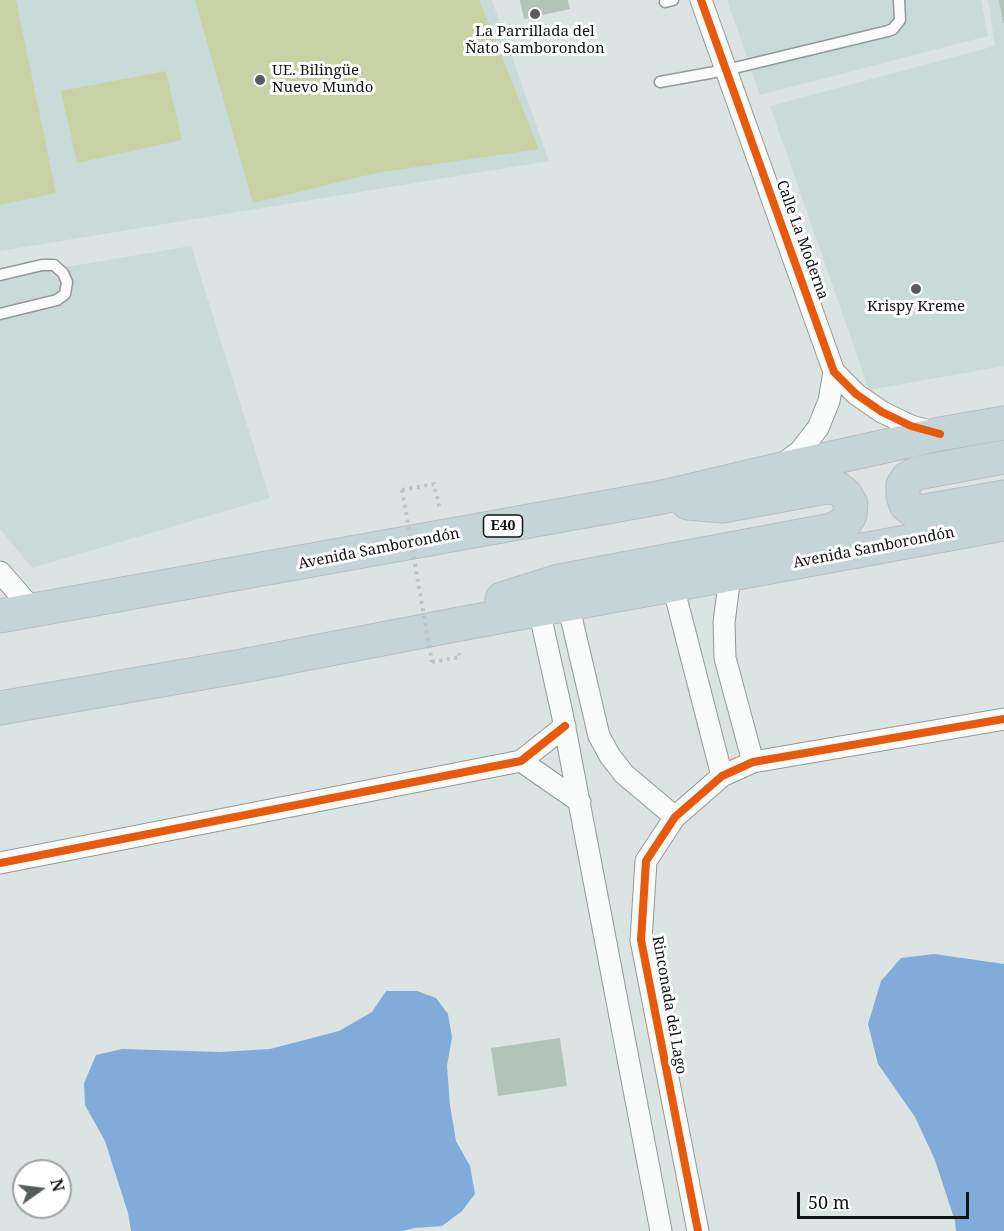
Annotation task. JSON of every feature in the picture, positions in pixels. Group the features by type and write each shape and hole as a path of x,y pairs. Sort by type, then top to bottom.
{"highway":[{"name":"Avenida Samborondón","path":"0,616 663,497 940,434 1004,423"},
{"path":"1004,457 917,473 908,478 903,485 906,505 914,510 925,512 1004,497"},
{"path":"369,642 559,581 832,530 845,523 850,515 851,504 845,494 837,488 826,487 723,507 686,503 663,497"},
{"name":"Avenida Samborondón","path":"0,708 242,666 1004,524"}],"street":[{"name":"Calle La Moderna","path":"701,0 834,372 856,394 882,412 910,426 940,434"},
{"name":"Calle La Moderna","path":"777,470 800,451 818,428 829,401 834,372"},
{"path":"0,572 34,611"},
{"path":"730,575 724,623 725,658 753,762"},
{"path":"673,586 722,776"},
{"path":"554,607 565,726 661,1231"},
{"path":"554,607 599,736 610,756 624,774 675,818"},
{"path":"693,657 725,648"},
{"name":"Rinconada del Lago","path":"698,1231 641,940 646,861 675,818 722,776 753,762 1004,719"},
{"path":"0,863 521,762 565,726"},
{"path":"521,762 580,802"}],"lane":[{"path":"660,82 726,70 888,31 893,29 900,20 899,0"},
{"path":"0,275 54,265 63,273 67,282 65,294 57,300 0,314"}],"path":[{"path":"434,484 402,490 432,662 459,657"}],"shaded area":[{"name":"UE. Bilingüe Nuevo Mundo","path":"0,0 492,0 549,161 0,251"},
{"path":"727,0 981,0 988,36 760,95"},
{"path":"988,0 1004,0 1004,366 869,390 770,106 995,46"},
{"path":"191,246 270,498 32,568 0,529 0,278"}],"green space":[{"path":"0,0 16,0 56,193 0,205"},
{"path":"195,0 479,0 539,149 376,173 253,203"},
{"path":"166,71 182,140 77,163 61,91"}],"water":[{"path":"934,954 1004,964 1004,1231 956,1231 955,1221 935,1160 915,1117 878,1064 868,1024 881,981 901,958"},
{"path":"386,991 417,991 436,998 448,1014 452,1037 447,1066 450,1105 456,1141 470,1166 475,1194 462,1211 442,1226 402,1231 131,1231 128,1213 105,1141 85,1105 84,1083 96,1055 122,1049 220,1052 270,1049 339,1031 372,1012"}],"building":[{"name":"La Parrillada del Ñato Samborondon","path":"520,0 568,0 570,9 524,19"},
{"path":"999,0 1004,0 1004,23 1003,23"},
{"path":"560,1038 567,1086 498,1096 491,1048"}],"cycle path":[{"path":"701,0 834,372 856,394 882,412 911,426 940,434"},
{"path":"698,1231 641,940 646,861 675,817 722,776 753,762 1004,719"},
{"path":"0,863 521,761 565,726"}],"place":[{"name":"La Parrillada del Ñato Samborondon","path":"535,14"},
{"name":"UE. Bilingüe Nuevo Mundo","path":"260,80"},
{"name":"Krispy Kreme","path":"916,289"}]}
